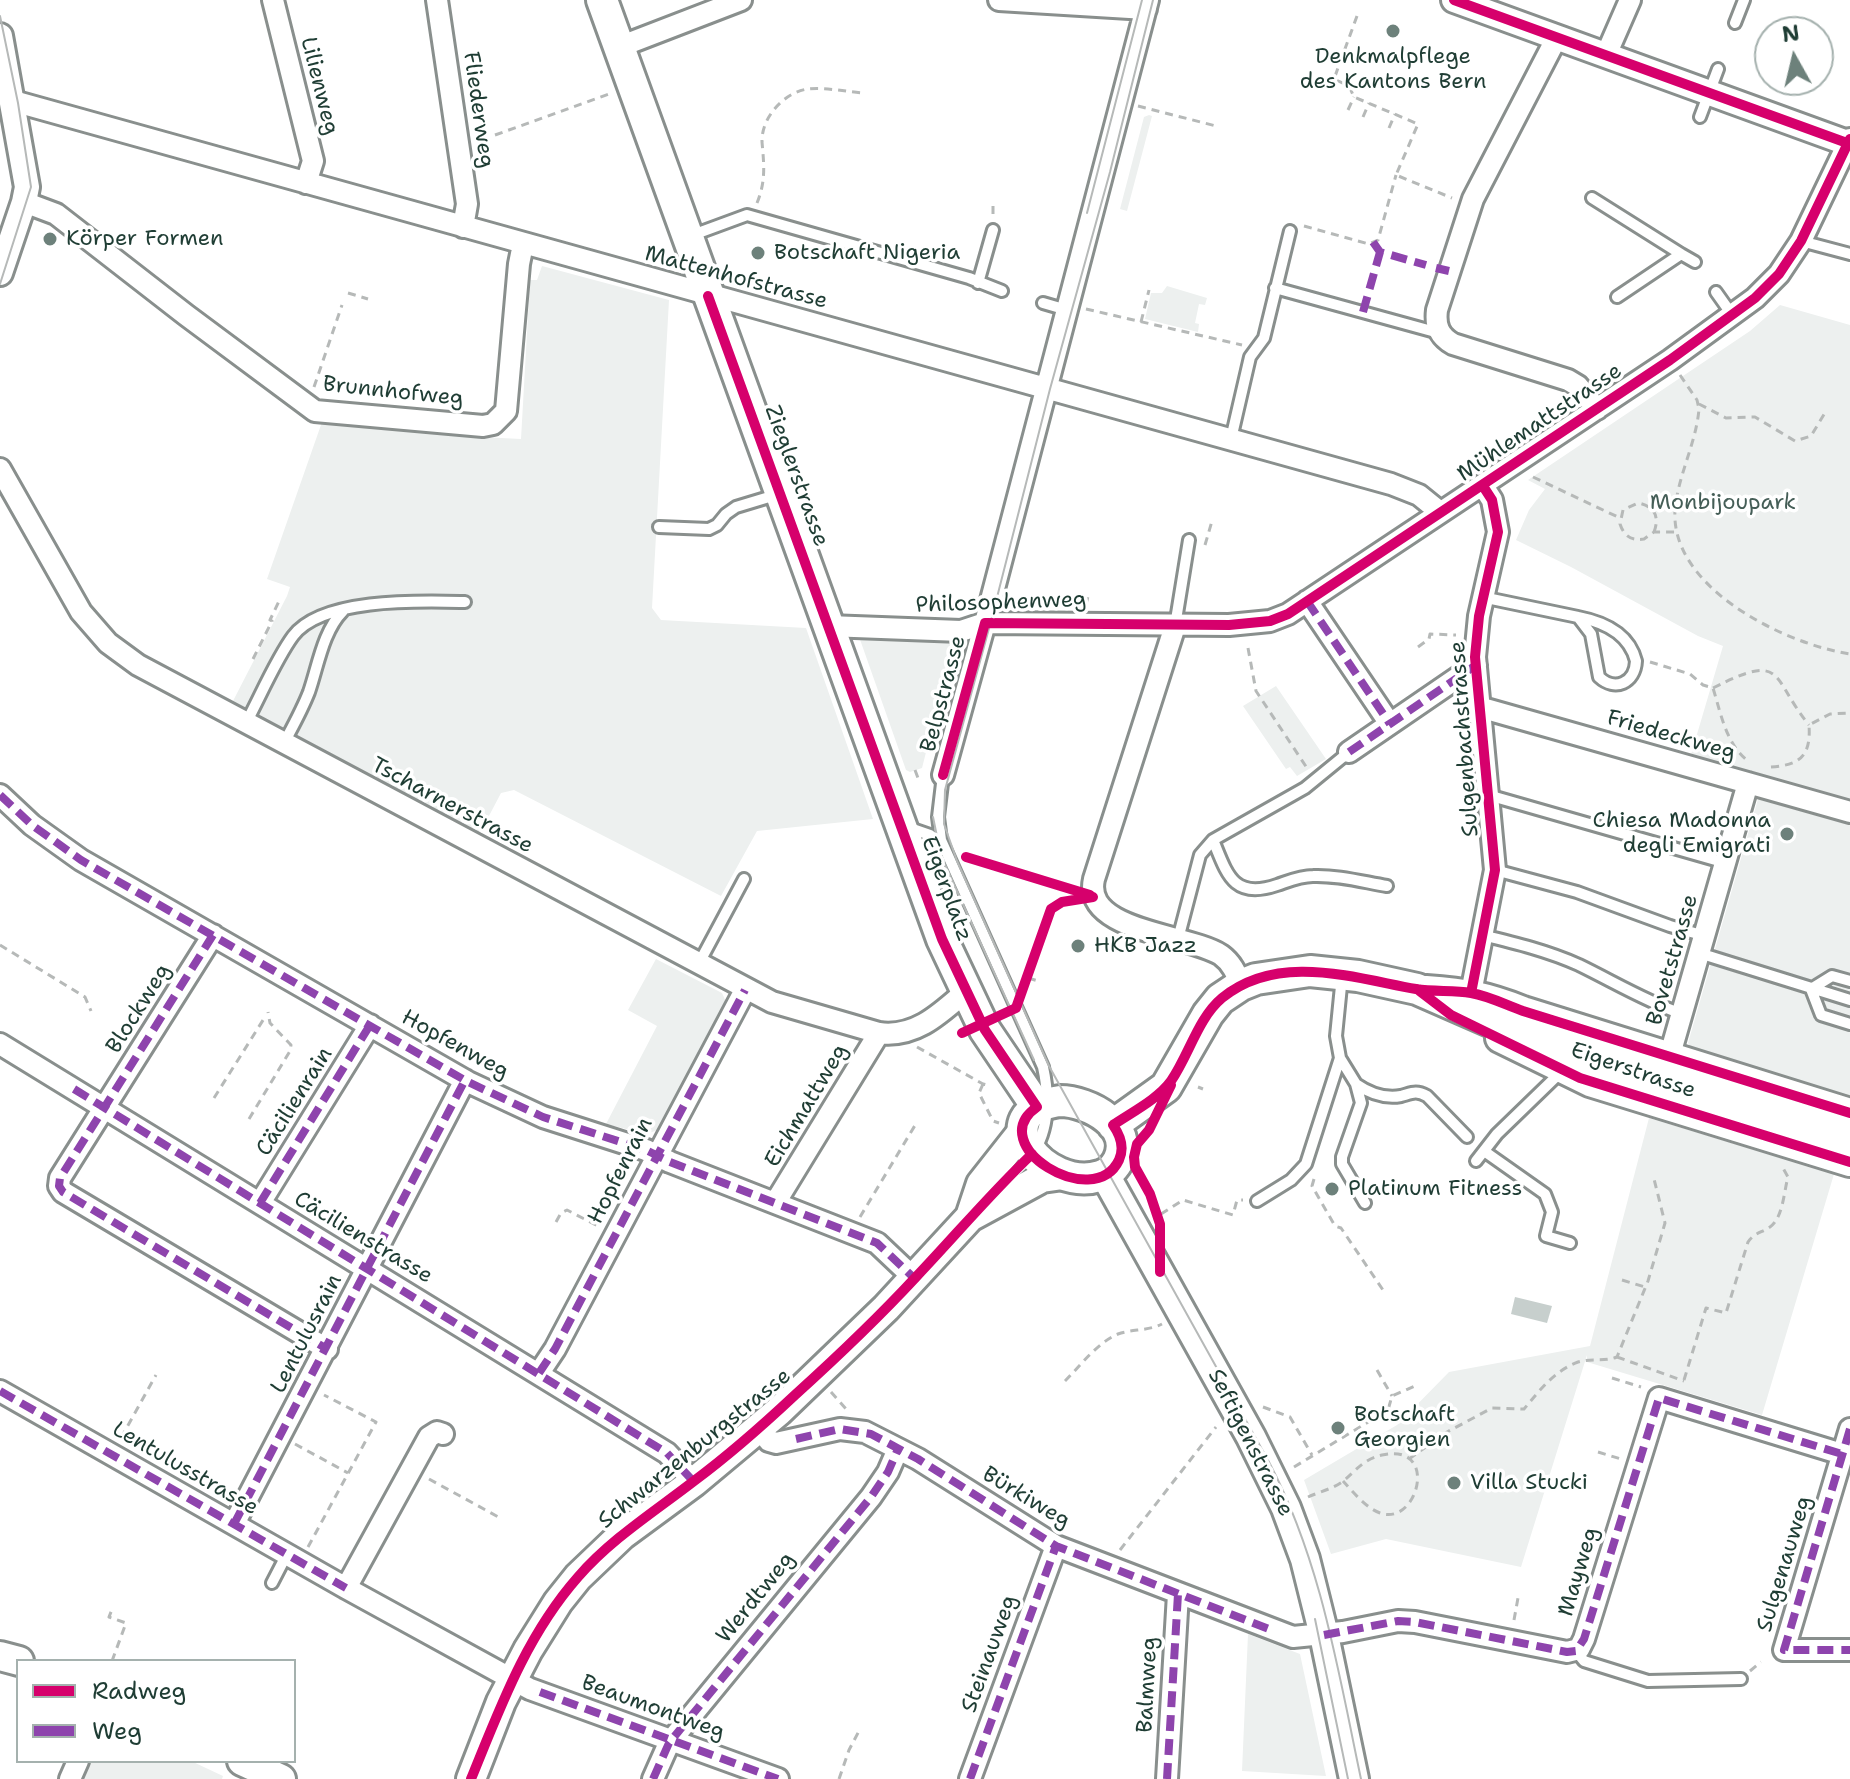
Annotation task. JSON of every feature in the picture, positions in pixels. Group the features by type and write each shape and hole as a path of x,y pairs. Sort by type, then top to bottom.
{"main road":[{"name":"Zieglerstrasse","path":"602,0 845,671"},
{"name":"Eigerplatz","path":"845,671 942,939 965,992 1034,1124"},
{"name":"Eigerstrasse","path":"1113,1125 1166,1087 1220,999 1256,979 1293,972 1342,974 1417,989 1471,993 1850,1113"},
{"name":"Eigerstrasse","path":"1417,989 1451,1015 1605,1087 1850,1162"},
{"name":"Eigerstrasse","path":"1417,989 1529,1038 1850,1139"},
{"path":"1063,1100 1086,1105 1101,1113 1113,1125 1121,1138 1121,1153 1116,1165 1105,1175 1087,1179 1063,1175 1046,1167 1034,1124 1063,1100"},
{"name":"Schwarzenburgstrasse","path":"970,1217 981,1184 1034,1124"},
{"name":"Schwarzenburgstrasse","path":"471,1779 512,1680 540,1628 578,1577 622,1535 694,1482 798,1393 915,1279 970,1217 1042,1178 1063,1175"},
{"name":"Seftigenstrasse","path":"1105,1175 1281,1496 1305,1559 1354,1779"},
{"path":"246,1763 281,1779"}],"street":[{"name":"Lilienweg","path":"273,0 313,161 306,183"},
{"name":"Fliederweg","path":"437,0 467,204 463,227"},
{"path":"619,47 717,5 741,0"},
{"path":"999,0 1147,5"},
{"path":"1454,0 1849,142"},
{"path":"1606,55 1630,0"},
{"name":"Belpstrasse","path":"943,775 1047,388 1077,310 1147,5"},
{"path":"0,36 7,100 27,178 24,202 0,273"},
{"path":"1557,37 1470,205 1437,310 1437,325 1453,344 1568,380 1578,386 1597,409"},
{"name":"Mattenhofstrasse","path":"7,100 1401,487 1419,495 1440,512"},
{"name":"Mühlemattstrasse","path":"1175,626 1259,623 1281,617 1483,486 1733,316 1774,280 1801,241 1849,142"},
{"name":"Brunnhofweg","path":"24,202 56,214 315,411 483,426 493,424 506,411 523,244"},
{"name":"Tscharnerstrasse","path":"0,469 74,602 99,633 138,665 745,990 772,1002 886,1034"},
{"name":"Sulgenbachstrasse","path":"1471,993 1495,870 1476,665 1482,597 1498,532 1492,500 1483,486"},
{"path":"1307,601 1390,724"},
{"name":"Philosophenweg","path":"828,626 961,631 985,623 1175,626"},
{"path":"1175,626 1094,879 1093,897 1101,910 1115,919 1224,957 1235,969 1241,985"},
{"path":"1349,752 1476,665"},
{"name":"Friedeckweg","path":"1479,707 1752,774 1850,812"},
{"name":"Bovetstrasse","path":"1669,1058 1752,774"},
{"name":"Hopfenweg","path":"0,795 60,847 465,1080 543,1117 657,1155 877,1243 915,1279"},
{"name":"Blockweg","path":"213,935 60,1178 60,1189 327,1349"},
{"name":"Hopfenrain","path":"539,1373 555,1349 745,990"},
{"path":"886,1034 918,1028 965,992"},
{"name":"Cäcilienrain","path":"260,1203 370,1025"},
{"name":"Eichmattweg","path":"775,1203 886,1034"},
{"name":"Cäcilienstrasse","path":"0,1044 667,1453 694,1482"},
{"name":"Lentulusrain","path":"234,1524 308,1387 465,1080"},
{"name":"Lentulusstrasse","path":"0,1391 234,1524 297,1552 346,1588 512,1680"},
{"name":"Mayweg","path":"1324,1635 1398,1621 1415,1622 1567,1652 1576,1651 1584,1639 1659,1398 1842,1454"},
{"name":"Bürkiweg","path":"760,1426 769,1441 776,1443 830,1430 851,1429 871,1434 1056,1546 1289,1636 1304,1638 1324,1635"},
{"name":"Sulgenauweg","path":"1850,1429 1784,1650 1850,1650"},
{"path":"346,1588 431,1435 437,1432 443,1434"},
{"name":"Werdtweg","path":"653,1779 663,1752 871,1497 888,1472 898,1449"},
{"name":"Steinauweg","path":"970,1779 1056,1546"},
{"name":"Balmweg","path":"1167,1779 1178,1594"},
{"name":"Beaumontweg","path":"512,1680 778,1779"}],"lane":[{"path":"1735,23 1744,0"},
{"path":"1700,117 1718,69"},
{"path":"1592,198 1695,262"},
{"path":"688,236 747,215 969,278 1002,291"},
{"path":"978,283 993,230"},
{"path":"1231,439 1250,357 1264,338 1290,231"},
{"path":"1801,241 1850,254"},
{"path":"1617,297 1681,254"},
{"path":"1275,288 1441,333"},
{"path":"1716,292 1733,316"},
{"path":"1043,303 1077,310"},
{"path":"659,527 709,529 736,507 780,493"},
{"path":"1175,626 1189,540"},
{"path":"1482,597 1578,617 1612,628 1628,642 1635,657 1635,671 1627,681 1612,685 1602,680 1596,670 1591,634 1578,617"},
{"path":"246,723 294,634 315,619 344,610 395,601 465,602"},
{"path":"284,743 307,696 329,633 344,610"},
{"path":"1178,939 1200,855 1213,840 1305,788 1349,752"},
{"path":"943,775 938,817 944,847 1043,1067 1034,1124"},
{"name":"Sulgenbachstrasse","path":"1488,795 1726,863"},
{"path":"901,825 925,833 944,847"},
{"path":"1213,840 1227,874 1243,889 1258,890 1312,876 1387,886"},
{"path":"1495,870 1577,892 1670,926 1702,944 1811,989 1850,1000"},
{"path":"698,965 744,879"},
{"path":"1482,935 1578,965 1651,1004 1682,1014"},
{"path":"1342,974 1335,1028 1340,1058 1356,1084 1361,1103 1342,1157 1344,1169 1365,1203"},
{"path":"1811,989 1832,976 1850,981"},
{"path":"1811,989 1821,1015 1850,1024"},
{"path":"1257,1201 1291,1180 1306,1164 1340,1058"},
{"path":"1476,1161 1497,1134 1563,1070"},
{"path":"1356,1084 1384,1097 1420,1092 1467,1137"},
{"path":"1484,1151 1545,1194 1552,1212 1546,1236 1570,1243"},
{"path":"272,1583 297,1552"},
{"path":"1576,1651 1584,1661 1648,1681 1741,1679"}],"path":[{"path":"1290,231 1294,223 1369,244 1378,240 1396,175 1418,124 1354,97 1349,86 1334,79 1357,16"},
{"path":"747,215 754,211 766,177 762,140 769,115 778,105 807,89 865,93"},
{"path":"495,135 619,91"},
{"path":"1348,110 1354,97"},
{"path":"1363,117 1369,104"},
{"path":"1138,106 1216,126"},
{"path":"1389,128 1394,116"},
{"path":"1396,175 1470,205"},
{"path":"1141,322 1149,290"},
{"path":"348,293 368,299"},
{"path":"308,406 342,305"},
{"path":"1077,310 1257,349"},
{"path":"1678,372 1698,403 1726,418 1755,417 1795,441 1811,436 1826,411"},
{"path":"1698,403 1696,428 1677,497 1677,532 1694,570 1703,582 1729,603 1801,640 1850,654"},
{"path":"1528,474 1620,518"},
{"path":"1654,532 1656,516 1646,504 1630,505 1620,518 1622,530 1631,538 1644,539 1654,532 1677,532"},
{"path":"1086,609 1089,592"},
{"path":"253,659 280,599"},
{"path":"1418,647 1429,639 1430,634 1464,636"},
{"path":"1248,648 1256,691 1308,770"},
{"path":"1635,657 1690,674 1703,685 1713,688 1748,671 1760,669 1782,681 1809,725 1809,743 1805,755 1785,765 1765,767"},
{"path":"1713,688 1729,738 1752,774"},
{"path":"1809,725 1830,714 1850,713"},
{"path":"915,770 918,778"},
{"path":"966,857 1093,897"},
{"path":"1070,900 1093,897"},
{"path":"0,945 85,997 91,1011"},
{"path":"1016,1008 1033,979 1032,965"},
{"path":"214,1098 267,1015 270,1023 291,1045 290,1051 249,1119"},
{"path":"886,1034 983,1084 995,1086"},
{"path":"983,1084 979,1093 993,1121"},
{"path":"865,1206 917,1122"},
{"path":"1342,1157 1319,1163 1312,1186 1335,1226 1341,1228 1383,1290"},
{"path":"1343,1481 1380,1513 1399,1513 1413,1497 1420,1476 1418,1467 1409,1459 1447,1432 1492,1408 1524,1409 1552,1376 1580,1361 1617,1357 1684,1380 1706,1308 1726,1313 1748,1242 1777,1220 1788,1177 1782,1167"},
{"path":"1617,1357 1645,1287 1665,1223 1653,1175"},
{"path":"1159,1216 1183,1200 1233,1215 1237,1200 1257,1201"},
{"path":"556,1222 567,1210 609,1231"},
{"path":"1622,1280 1645,1287"},
{"path":"1065,1381 1102,1344 1116,1336 1162,1324"},
{"path":"1377,1370 1392,1396"},
{"path":"118,1444 156,1375"},
{"path":"1612,1378 1648,1389"},
{"path":"297,1552 348,1473 376,1422 308,1387"},
{"path":"828,1389 847,1407"},
{"path":"1108,1566 1219,1424"},
{"path":"282,1436 348,1473"},
{"path":"411,1469 502,1519"},
{"path":"1511,1632 1518,1598"},
{"path":"1757,1628 1766,1630 1775,1600"},
{"path":"113,1607 109,1617 126,1623 113,1659"},
{"path":"839,1779 859,1731"}],"shaded area":[{"path":"1152,116 1127,211 1120,209 1144,117"},
{"path":"542,266 669,300 652,608 661,620 806,628 873,819 757,831 721,896 514,790 501,793 480,833 233,701 290,587 267,579 322,422 327,419 462,436 521,439 530,280 537,280"},
{"path":"1167,286 1207,298 1205,305 1199,304 1195,323 1199,324 1198,332 1145,319 1151,293 1162,293"},
{"name":"Monbijoupark","path":"1780,305 1850,325 1850,805 1690,758 1723,646 1698,636 1516,540 1529,510 1545,489 1528,480 1750,331"},
{"path":"857,631 951,637 948,666 922,768 910,772 906,770"},
{"path":"1276,686 1326,759 1297,776 1290,767 1286,769 1243,706"},
{"path":"1758,799 1850,825 1850,1103 1692,1050 1688,1043"},
{"path":"656,959 722,993 727,1004 661,1129 646,1134 606,1124 657,1026 628,1010"},
{"path":"1649,1118 1834,1174 1762,1415 1587,1362 1587,1355 1521,1567 1386,1539 1331,1554 1304,1480 1397,1425 1449,1372 1590,1346"},
{"path":"1515,1297 1552,1306 1547,1323 1511,1314"},
{"path":"1248,1634 1300,1654 1326,1776 1242,1771"},
{"path":"89,1763 195,1763 223,1776 222,1779 82,1779"}],"tram line":[{"path":"1087,213 1142,0"},
{"path":"1153,0 945,790 944,824 957,861 1049,1066 1269,1462 1287,1500 1326,1617 1361,1779"},
{"path":"0,16 31,187 0,284"},
{"path":"933,817 941,856 1034,1060"},
{"path":"1315,1619 1348,1779"}],"marked path":[{"path":"1373,242 1380,252 1426,265"},
{"path":"1363,312 1380,252"},
{"path":"1436,268 1449,271"},
{"path":"1307,601 1390,724"},
{"path":"1349,752 1476,665"},
{"path":"0,795 32,825 81,860 468,1082 543,1117 646,1150 877,1243 915,1279"},
{"path":"213,935 60,1178 59,1186 63,1192 327,1349"},
{"path":"539,1373 555,1349 745,990"},
{"path":"260,1203 370,1025"},
{"path":"234,1524 465,1080"},
{"path":"74,1089 667,1453 694,1482"},
{"path":"0,1391 346,1588"},
{"path":"1324,1635 1398,1621 1415,1622 1567,1652 1576,1651 1584,1639 1659,1398 1842,1454"},
{"path":"796,1439 840,1429 871,1434 918,1459 1056,1546 1274,1631"},
{"path":"1850,1429 1784,1650 1850,1650"},
{"path":"653,1779 669,1743 871,1497 888,1472 898,1449"},
{"path":"970,1779 1056,1546"},
{"path":"1167,1779 1178,1594"},
{"path":"540,1692 778,1779"}],"cycle path":[{"path":"1454,0 1850,144"},
{"path":"943,775 985,623 1229,625 1270,621 1288,614 1670,360 1755,298 1779,274 1801,241 1850,139"},
{"path":"708,296 942,939 985,1030 1037,1107 1024,1122 1023,1139 1032,1154 1048,1168 1068,1177 1088,1179 1106,1174 1119,1160 1122,1150 1120,1137 1113,1125 1166,1088 1214,1006 1244,984 1292,972 1317,972 1416,989 1478,994 1523,1011 1850,1113"},
{"path":"1471,993 1495,870 1475,657 1479,616 1498,532 1492,500 1483,486"},
{"path":"966,857 1090,895"},
{"path":"962,1033 1016,1008 1051,909 1062,902 1093,897"},
{"path":"1417,989 1451,1015 1580,1078 1850,1162"},
{"path":"1160,1272 1160,1224 1150,1194 1135,1167 1134,1157 1137,1144 1149,1130 1171,1085"},
{"path":"471,1779 529,1648 543,1623 578,1577 619,1538 746,1440 826,1366 902,1292 1032,1154"}],"place":[{"name":"Denkmalpflege des Kantons Bern","path":"1393,31"},
{"name":"Körper Formen","path":"50,239"},
{"name":"Botschaft Nigeria","path":"758,253"},
{"name":"Chiesa Madonna degli Emigrati","path":"1787,834"},
{"name":"HKB Jazz","path":"1078,946"},
{"name":"Platinum Fitness","path":"1332,1189"},
{"name":"Botschaft Georgien","path":"1338,1428"},
{"name":"Villa Stucki","path":"1454,1483"}]}
